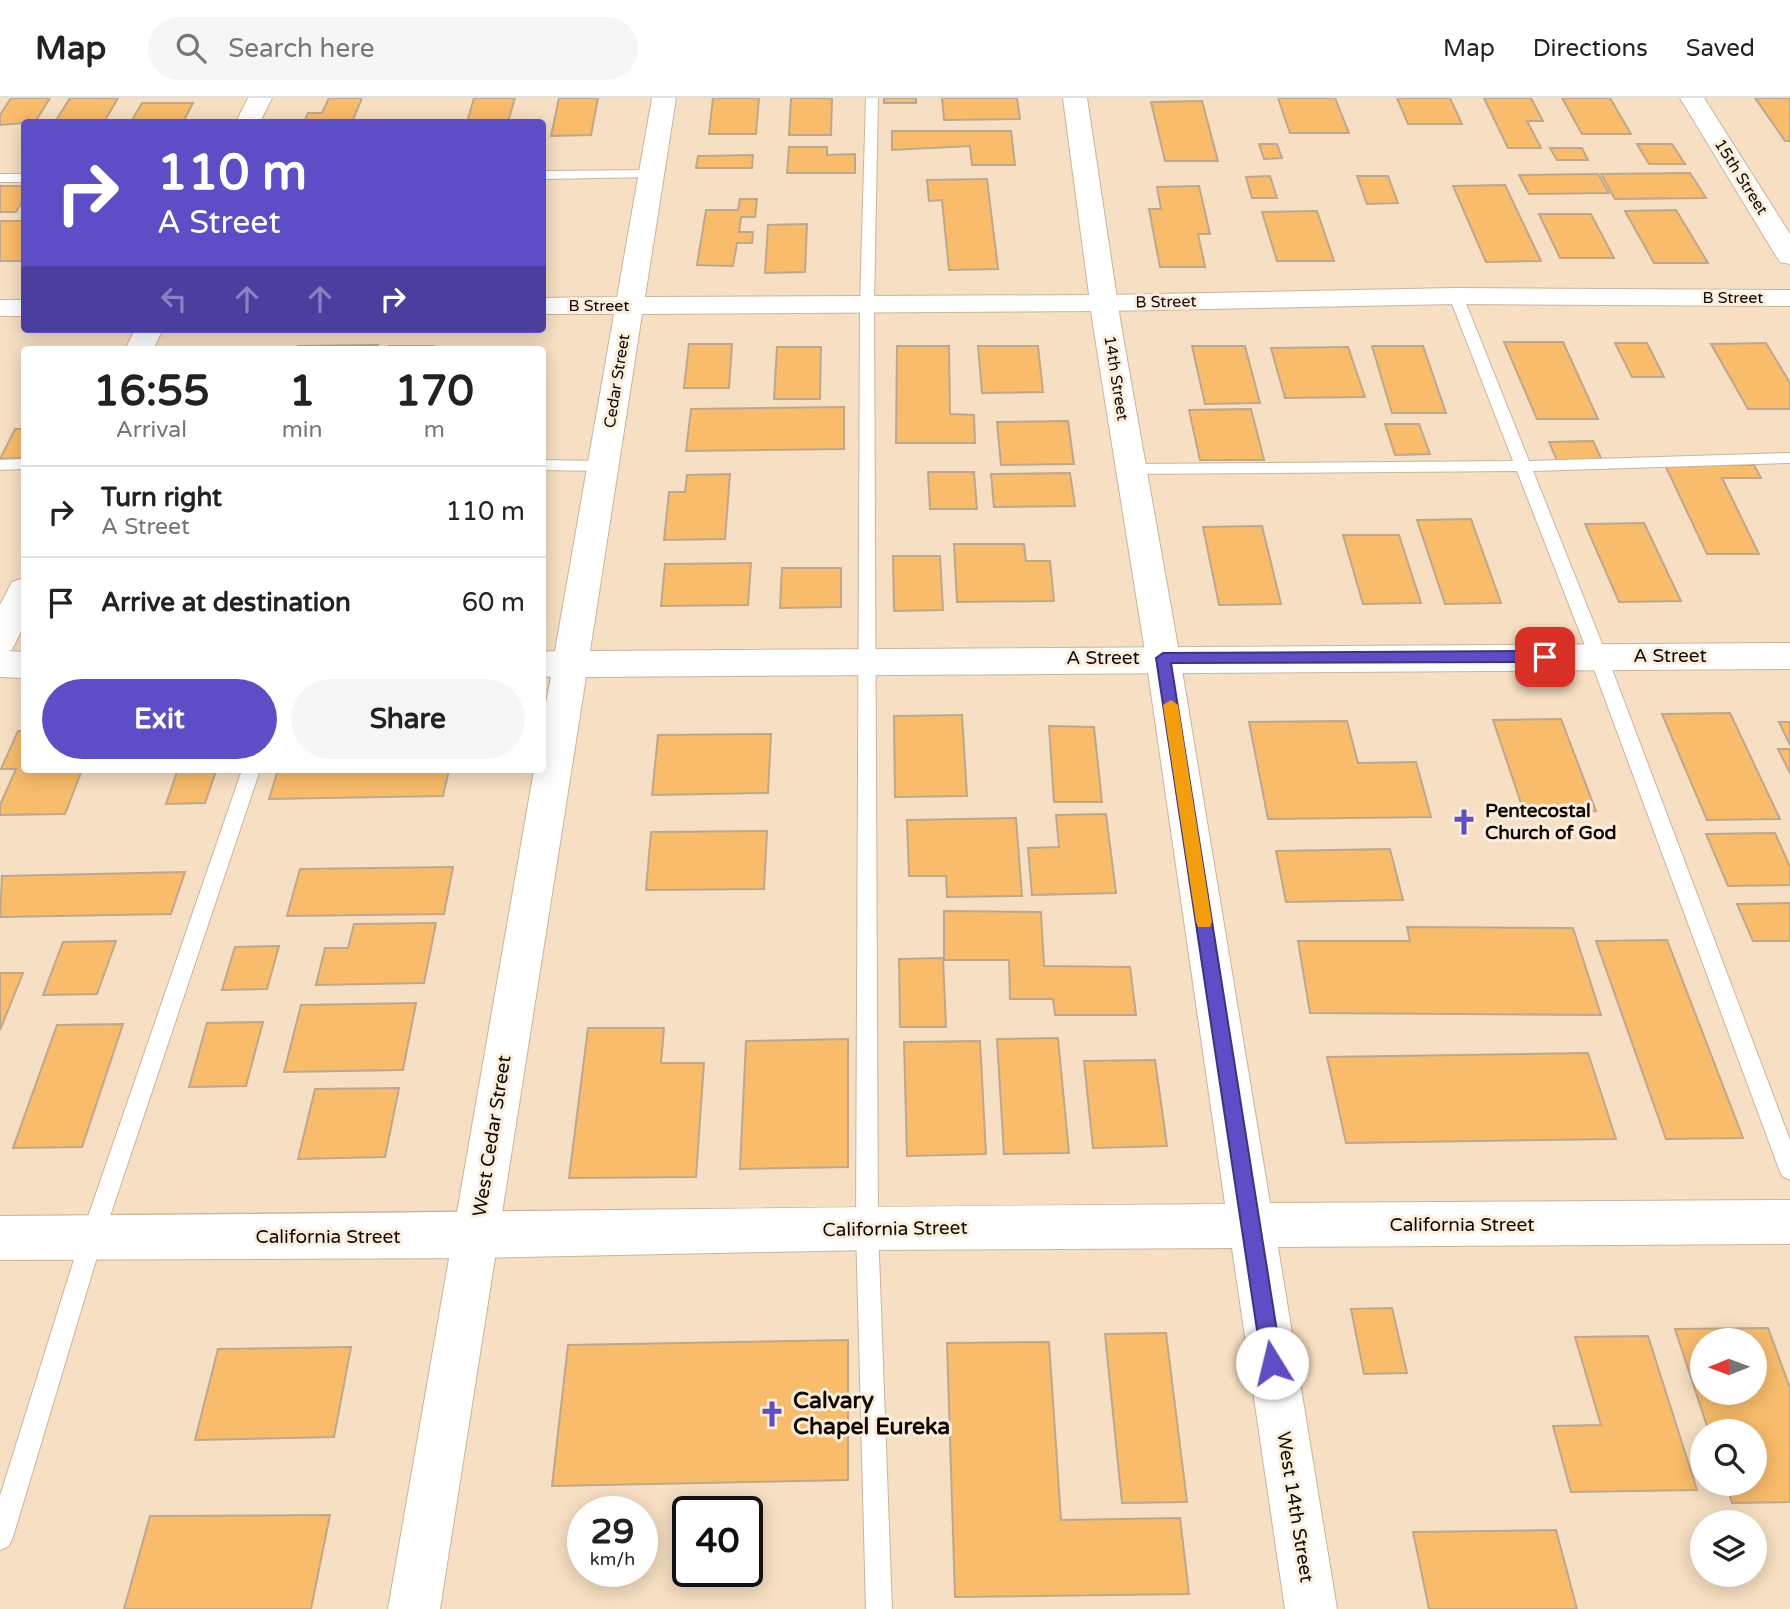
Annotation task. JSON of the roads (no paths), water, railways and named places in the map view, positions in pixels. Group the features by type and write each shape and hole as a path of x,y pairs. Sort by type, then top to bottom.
{"street":[{"path":"250,119 260,98"},
{"name":"Cedar Street","path":"556,663 603,466 664,98"},
{"name":"14th Street","path":"1075,98 1104,303 1163,658"},
{"name":"15th Street","path":"1692,98 1790,256"},
{"name":"B Street","path":"546,306 1104,303 1456,296 1790,298"},
{"path":"0,308 21,308"},
{"path":"0,641 21,596"},
{"name":"A Street","path":"556,663 1790,656"},
{"name":"West 14th Street","path":"1163,658 1311,1609"},
{"name":"West Cedar Street","path":"546,734 556,663"},
{"path":"0,664 21,665"},
{"name":"West Cedar Street","path":"414,1609 475,1237 540,773"},
{"name":"California Street","path":"0,1238 475,1237 867,1228 1790,1222"}],"lane":[{"path":"872,98 867,304 867,1228 879,1609"},
{"path":"546,175 652,174"},
{"path":"0,178 21,178"},
{"path":"1456,296 1598,656 1790,1169"},
{"path":"1131,470 1521,466 1790,458"},
{"path":"0,464 21,464"},
{"path":"546,465 603,466"},
{"path":"0,1537 92,1237 250,773"}],"place":[{"name":"Pentecostal Church of God","path":"1464,822"},
{"name":"Calvary Chapel Eureka","path":"772,1414"}]}
